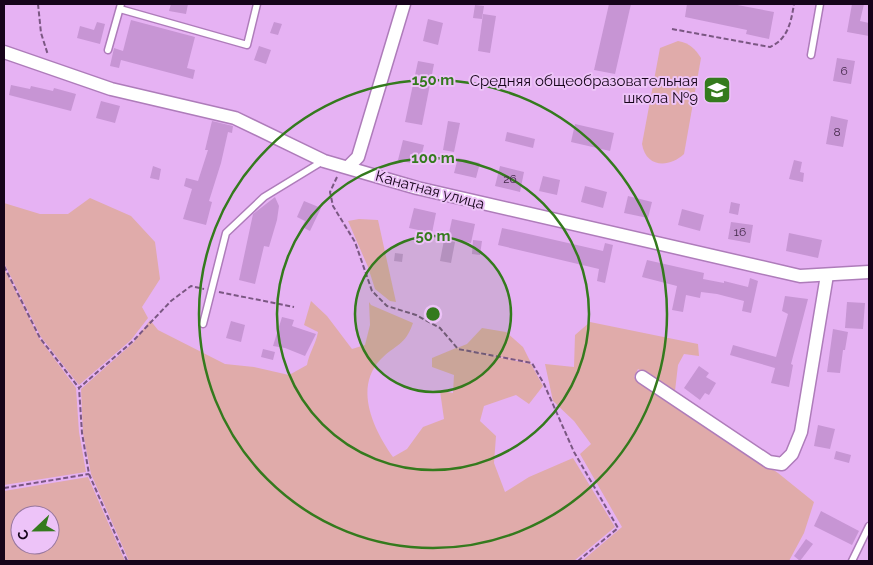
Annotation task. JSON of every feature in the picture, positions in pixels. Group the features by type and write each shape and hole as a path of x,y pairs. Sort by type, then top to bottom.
{"street":[{"path":"348,167 358,157 404,4"},
{"name":"Канатная улица","path":"4,52 111,89 235,118 324,160 417,188 800,276 869,272"},
{"path":"642,377 769,462 782,464 792,454 801,432 827,275"}],"lane":[{"path":"108,50 121,6 247,45 257,4"},
{"path":"811,56 820,4"},
{"path":"203,324 226,233 264,197 324,160"},
{"path":"852,561 869,526"}],"path":[{"path":"38,4 41,33 52,69"},
{"path":"672,29 770,47 783,39 789,28 794,4"},
{"path":"348,167 335,180 330,192 333,206 355,242 372,291 388,306 416,315 440,328 458,348 532,364 540,377 574,452 618,528 578,561"},
{"path":"4,266 40,338 78,388 82,433 89,474 127,561"},
{"path":"78,388 133,341 171,301 191,286 294,307"},
{"path":"4,488 89,474"}],"shaded area":[{"path":"678,41 692,47 701,58 684,154 672,162 659,163 648,158 642,144 660,48"},
{"path":"90,198 131,216 155,242 160,279 142,307 148,318 131,340 79,385 41,337 4,263 4,203 40,214 68,214"},
{"path":"359,219 378,220 396,302 390,301 375,289 368,267 348,221"},
{"path":"4,268 39,338 76,388 79,432 86,472 4,485"},
{"path":"311,301 327,316 352,349 365,345 370,325 369,302 371,305 413,323 403,341 381,359 373,370 368,383 367,396 373,422 393,457 407,449 423,427 444,419 440,391 453,393 454,375 432,367 432,358 456,348 531,364 543,386 529,404 516,395 484,406 480,421 496,436 494,463 505,492 529,477 573,458 615,527 574,561 129,561 91,474 83,433 81,389 134,342 150,320 158,330 225,364 254,367 289,375 307,365 317,336 318,332 304,325"},
{"path":"590,322 698,344 699,356 684,354 678,365 675,391 638,369 634,377 778,473 814,502 804,533 789,561 582,561 622,527 580,454 591,444 574,421 553,401 545,364 574,367 575,335"},
{"path":"482,328 506,332 523,347 531,363 457,348 467,344"},
{"path":"88,477 125,561 4,561 4,491"}],"building":[{"path":"171,4 188,4 186,14 169,11"},
{"path":"609,4 631,4 615,74 594,70"},
{"path":"687,4 732,4 774,12 769,39 746,34 747,30 685,17"},
{"path":"852,4 864,4 860,21 869,23 869,36 847,32"},
{"path":"475,5 484,6 482,19 473,18"},
{"path":"483,14 496,16 490,53 478,51"},
{"path":"428,19 443,23 438,45 423,41"},
{"path":"131,20 195,37 187,68 195,70 193,79 121,60 119,68 110,66 114,48 123,51"},
{"path":"97,22 105,24 100,44 77,38 80,26 94,30"},
{"path":"274,22 282,24 278,35 270,33"},
{"path":"259,46 271,50 266,64 254,60"},
{"path":"837,58 855,61 851,84 833,81"},
{"path":"418,61 434,64 422,125 405,122"},
{"path":"11,85 30,89 31,86 53,91 54,88 76,94 71,111 9,95"},
{"path":"101,101 120,106 115,123 96,118"},
{"path":"831,116 848,120 843,147 826,144"},
{"path":"212,121 233,126 232,133 228,132 209,201 212,202 206,225 183,219 192,189 184,186 186,178 198,181 208,150 205,150"},
{"path":"448,121 460,123 454,152 443,150"},
{"path":"575,124 614,133 610,151 571,142"},
{"path":"507,132 535,139 533,148 505,141"},
{"path":"403,140 424,145 419,165 398,160"},
{"path":"458,158 480,163 476,178 454,173"},
{"path":"794,160 802,162 800,172 804,173 803,182 789,179"},
{"path":"153,166 161,169 159,180 150,178"},
{"path":"500,166 524,172 520,192 495,186"},
{"path":"543,176 560,180 557,195 539,191"},
{"path":"585,186 607,192 603,208 581,202"},
{"path":"628,196 652,202 648,218 624,213"},
{"path":"275,197 279,206 277,220 269,247 264,246 255,284 239,280 253,214"},
{"path":"304,201 321,208 310,231 302,227 305,221 297,217"},
{"path":"731,202 740,204 738,215 729,213"},
{"path":"414,208 436,213 432,233 409,228"},
{"path":"682,209 704,215 700,231 678,225"},
{"path":"452,219 475,224 471,243 448,238"},
{"path":"731,222 753,225 750,243 728,239"},
{"path":"502,228 603,251 605,243 613,245 605,283 597,281 599,269 498,245"},
{"path":"789,233 822,240 818,258 786,251"},
{"path":"444,240 455,242 451,263 440,261"},
{"path":"473,240 482,241 480,255 472,254"},
{"path":"395,253 403,254 402,262 394,261"},
{"path":"647,260 704,273 703,279 724,283 724,281 748,287 750,278 758,281 751,313 742,311 744,301 701,292 700,298 686,295 683,312 672,310 677,286 642,277"},
{"path":"785,296 808,299 791,364 793,365 789,387 771,383 775,368 730,355 733,345 776,357 788,314 782,311"},
{"path":"847,302 865,303 863,329 845,328"},
{"path":"282,317 294,320 292,326 316,334 305,356 285,348 273,346"},
{"path":"231,321 245,325 241,342 226,338"},
{"path":"833,329 848,332 840,373 827,372"},
{"path":"263,349 275,352 273,360 261,357"},
{"path":"699,366 709,373 706,377 716,383 709,395 705,393 700,400 684,388"},
{"path":"818,425 835,429 830,449 814,446"},
{"path":"836,451 851,455 849,463 834,459"},
{"path":"821,511 859,531 852,545 814,526"},
{"path":"806,539 813,544 800,561 794,556"}],"place":[{"name":"Средняя общеобразовательная школа №9","path":"717,90"}]}
